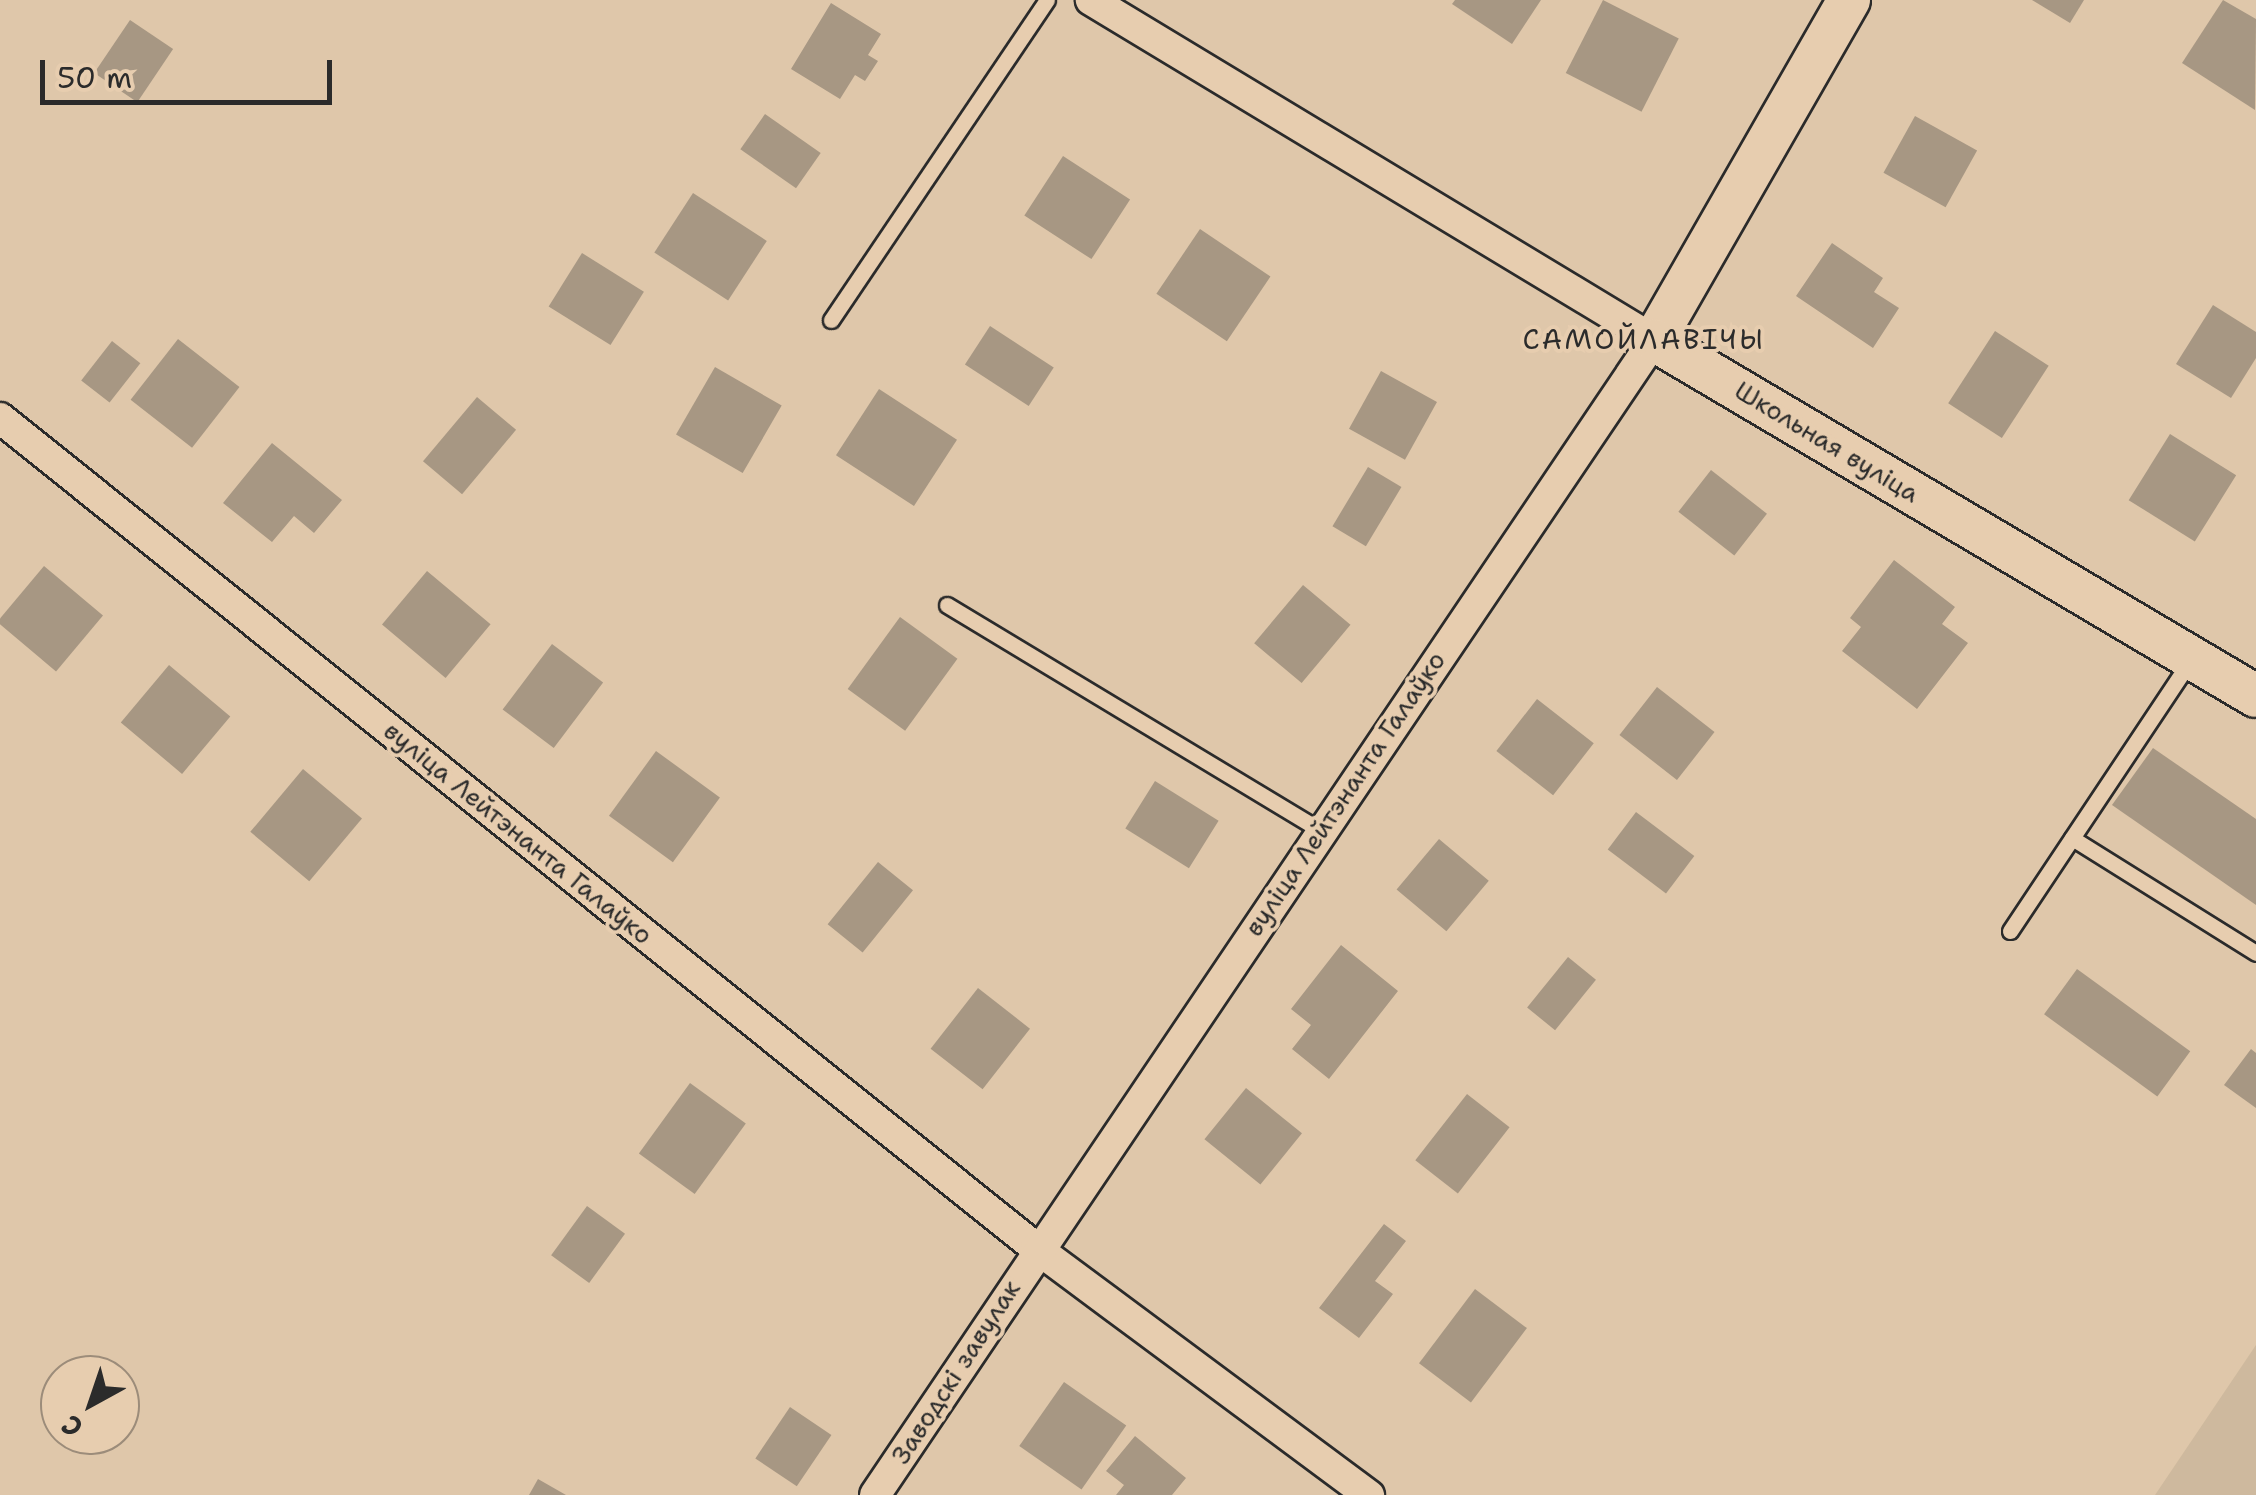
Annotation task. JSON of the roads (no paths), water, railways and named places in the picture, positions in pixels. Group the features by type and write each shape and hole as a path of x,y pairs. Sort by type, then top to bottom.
{"street":[{"name":"Школьная вуліца","path":"1091,0 1654,340 2256,696"},
{"path":"1654,340 1849,0"},
{"name":"вуліца Лейтэнанта Галаўко","path":"1036,1248 1654,340"},
{"name":"вуліца Лейтэнанта Галаўко","path":"0,418 1036,1248 1369,1495"},
{"name":"Заводскі завулак","path":"875,1495 1036,1248"}],"lane":[{"path":"831,320 1047,0"},
{"path":"947,605 1320,830"},
{"path":"2010,932 2192,658"},
{"path":"2072,838 2256,953"}],"district":[{"name":"САМОЙЛАВІЧЫ","path":"1644,339"}]}
